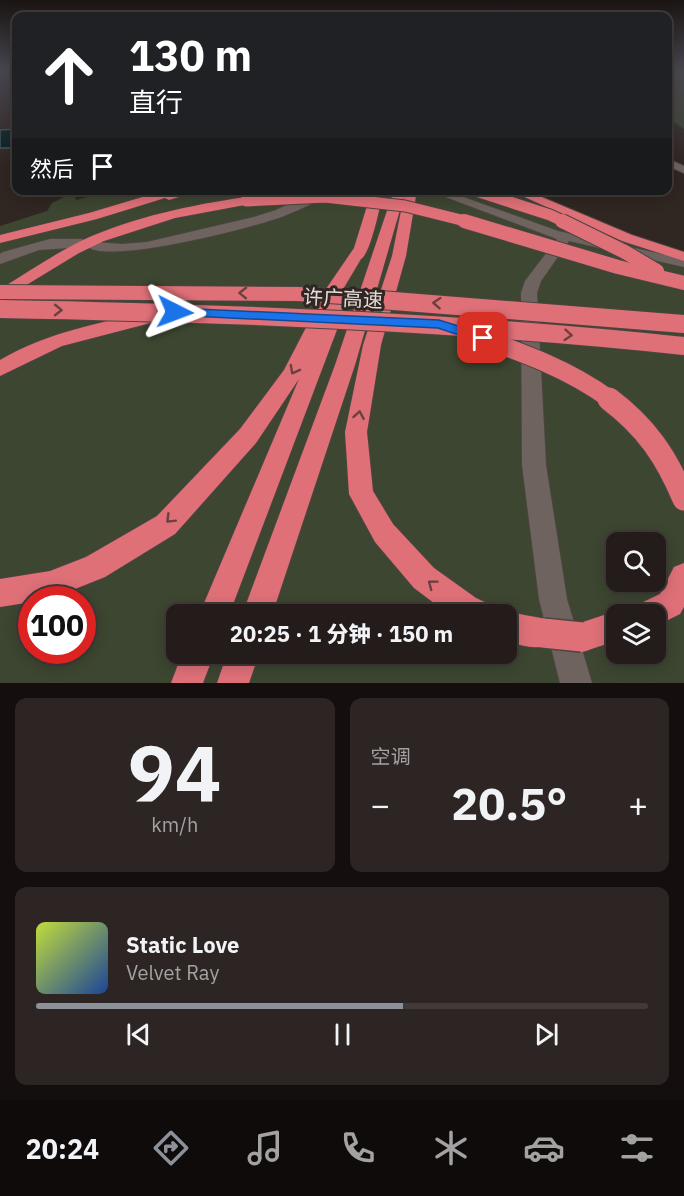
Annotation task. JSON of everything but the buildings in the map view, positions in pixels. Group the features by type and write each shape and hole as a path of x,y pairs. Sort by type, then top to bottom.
{"highway":[{"path":"0,239 164,195"},
{"path":"141,202 174,195"},
{"path":"218,604 363,245 377,195"},
{"path":"261,604 345,365 398,195"},
{"path":"410,195 399,256 372,345 356,432 361,494 384,533 424,578 459,604"},
{"path":"488,195 550,215 625,252 684,290"},
{"path":"525,195 597,227 684,257"},
{"path":"0,294 98,239 182,212 246,201 325,196 405,206 618,267 684,283"},
{"path":"0,593 50,585 95,567 166,525 248,436 292,374 334,289 363,245"},
{"path":"0,294 298,294 476,306 684,324"},
{"name":"许广高速","path":"0,309 175,312 439,324 684,345"},
{"path":"0,369 44,345 75,334 175,312"},
{"path":"439,324 526,352 582,380 620,405 654,442 679,483 684,499"},
{"path":"666,606 670,604 684,577"},
{"path":"517,630 582,637 606,629"},
{"path":"187,683 194,664"},
{"path":"233,683 240,664"}],"street":[{"path":"0,251 17,251 52,245 88,244 122,248 165,242 269,216 316,195"},
{"path":"446,195 565,237 684,263"},
{"path":"565,237 533,281 529,293 534,465 553,599 576,683"},
{"path":"0,260 17,251"}],"green space":[{"path":"672,102 684,102 684,129 672,121"},
{"path":"68,195 75,195 76,200 94,195 517,195 684,266 684,683 0,683 0,226 47,211 52,203"}],"water":[{"path":"12,129 12,149 0,148 0,130"}],"route":[{"path":"175,312 439,324 483,338"}]}
